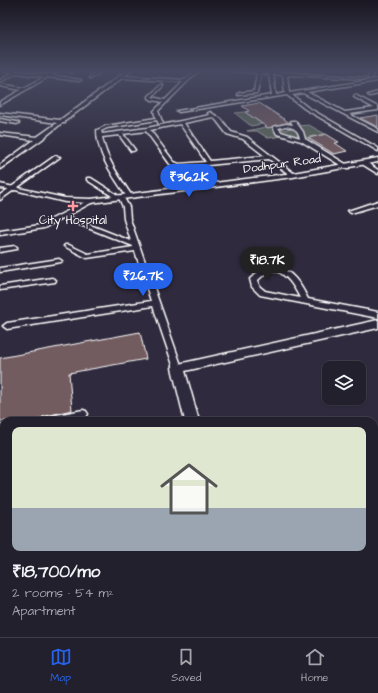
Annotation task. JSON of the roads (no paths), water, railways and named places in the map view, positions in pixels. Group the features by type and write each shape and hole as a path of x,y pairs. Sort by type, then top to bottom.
{"street":[{"path":"0,167 90,101"},
{"path":"163,126 158,119 156,111 166,101"},
{"path":"190,120 179,111 240,101"},
{"path":"297,101 306,108 378,150"},
{"path":"321,101 378,131"},
{"path":"363,101 378,109"},
{"path":"202,107 219,120 230,133 245,138 293,175"},
{"path":"347,114 378,109"},
{"path":"0,114 63,122"},
{"path":"99,136 147,129 213,116"},
{"path":"158,119 106,127 99,130 99,136 126,207 127,219 178,368 191,417"},
{"path":"0,120 17,122"},
{"path":"181,122 209,163"},
{"path":"293,122 301,132 303,140"},
{"path":"298,128 286,125 275,127 279,133 303,140 347,167"},
{"path":"147,129 175,165 182,166 270,157"},
{"path":"120,133 133,150"},
{"path":"0,134 39,139"},
{"path":"370,145 378,143"},
{"path":"0,198 57,157"},
{"name":"Dodhpur Road","path":"0,186 15,188 65,200 91,201 293,175 347,167 378,160"},
{"path":"364,163 378,172"},
{"path":"89,179 122,197"},
{"path":"0,233 42,227 91,201"},
{"path":"351,210 378,203"},
{"path":"62,216 137,247"},
{"path":"67,246 87,256 137,247"},
{"path":"0,250 15,248"},
{"path":"0,270 59,261"},
{"path":"305,301 299,287 292,277 277,269 265,270 254,279 256,287 263,293 378,315"},
{"path":"0,288 52,280"},
{"path":"6,326 156,303"},
{"path":"178,368 378,324"},
{"path":"67,417 83,414"}],"place":[{"name":"City Hospital","path":"73,206"}]}
